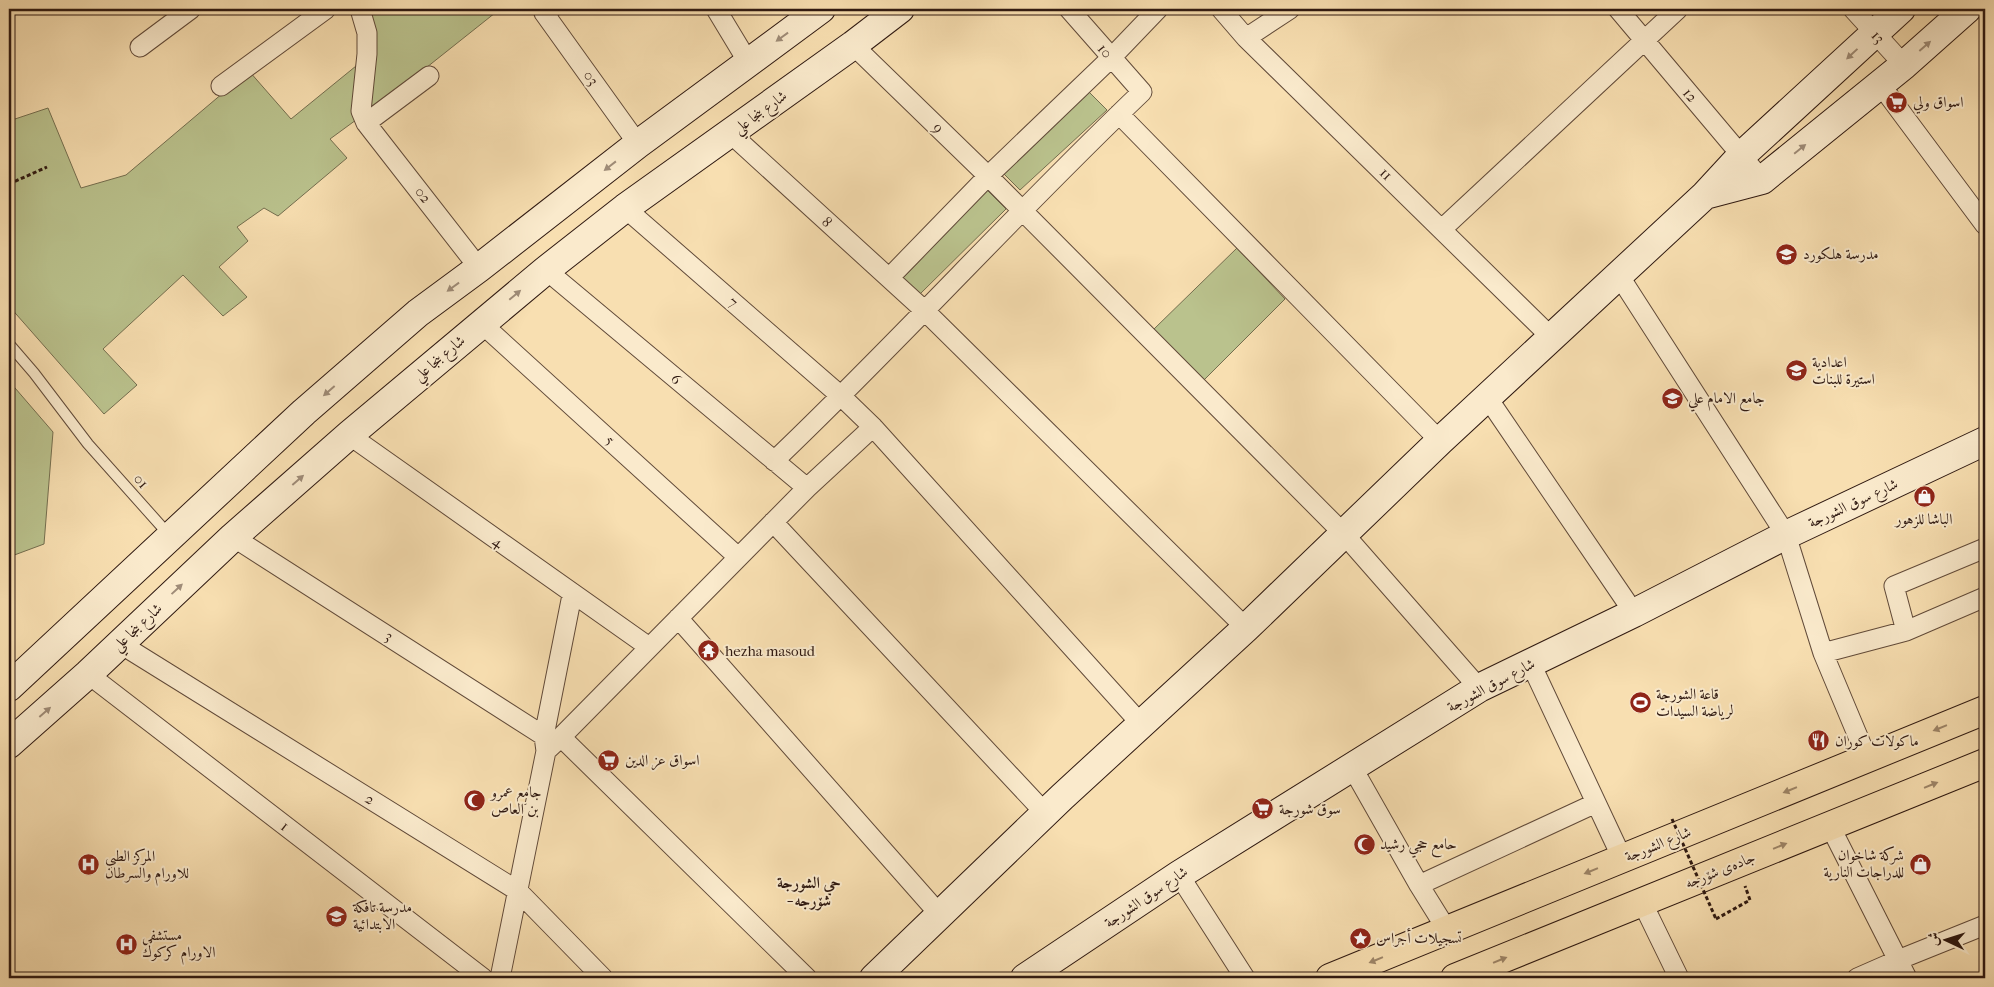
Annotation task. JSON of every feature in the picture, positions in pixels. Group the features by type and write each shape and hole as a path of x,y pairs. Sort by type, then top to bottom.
{"main road":[{"name":"شارع الشورجة","path":"1330,978 1985,710"},
{"name":"جادەی شۆرجە","path":"1468,976 1642,902 1830,826 1984,768"}],"street":[{"path":"140,47 191,9"},
{"path":"221,86 326,9"},
{"path":"360,9 367,33 367,54 361,111 366,123 429,76"},
{"path":"716,9 748,62"},
{"path":"9,688 340,381 418,313 638,144 821,9"},
{"name":"شارع بنجا علي","path":"9,744 88,674 233,537 348,435 481,323 625,208 853,45 900,9"},
{"name":"10","path":"1069,9 1142,92 1119,114"},
{"path":"889,278 988,176 1111,58 1158,9"},
{"name":"11","path":"1221,9 1246,38 1552,338"},
{"path":"1246,38 1290,9"},
{"name":"12","path":"1618,9 1762,180"},
{"path":"1442,229 1678,9"},
{"name":"13","path":"1853,9 1904,65"},
{"path":"874,978 941,916 1045,813 1246,628 1440,441 1705,195 1741,156 1901,9"},
{"path":"1705,195 1762,180 1904,65 1968,9"},
{"name":"03","path":"548,11 638,144"},
{"name":"9","path":"853,45 988,176 1343,533 1479,688"},
{"path":"1880,84 1979,200 1985,225"},
{"path":"774,461 842,397 924,310 1119,114 1440,441"},
{"name":"02","path":"366,123 479,268"},
{"name":"8","path":"730,133 924,310 1246,628"},
{"name":"7","path":"625,208 842,397 873,427 1142,725"},
{"name":"6","path":"546,270 807,488"},
{"path":"1618,274 1786,534 1823,653 1867,758"},
{"name":"5","path":"481,323 738,557"},
{"path":"1487,397 1634,613"},
{"path":"550,741 649,647 807,488 873,427"},
{"name":"4","path":"348,435 572,595 649,647"},
{"name":"شارع سوق الشورجة","path":"1034,976 1179,875 1479,688 1634,613 1786,534 1985,441"},
{"path":"773,522 1045,813"},
{"name":"3","path":"233,537 550,741 807,978"},
{"path":"1906,631 1894,586 1985,548"},
{"path":"500,978 550,741 572,595"},
{"path":"1823,653 1906,631 1985,597"},
{"path":"678,618 941,916"},
{"name":"2","path":"119,643 518,891 603,978"},
{"path":"1530,664 1622,858"},
{"name":"1","path":"88,674 483,978"},
{"path":"1352,767 1419,885 1447,930"},
{"path":"1419,885 1596,803"},
{"path":"1830,826 1907,978"},
{"path":"1179,875 1245,978"},
{"path":"1642,902 1679,978"},
{"path":"1857,978 1985,925"}],"lane":[{"name":"01","path":"9,344 34,373 88,444 171,537"}],"path":[{"path":"9,184 47,168"},
{"path":"1672,819 1716,919 1750,900"}],"green space":[{"path":"349,9 500,9 412,79 330,139 347,158 278,216 264,208 237,227 248,241 219,267 247,297 223,316 183,275 103,349 137,385 104,414 9,306 9,121 48,108 81,188 126,175 249,71 291,119 356,66 362,42 356,18"},
{"path":"1089,92 1107,110 1020,190 1004,174"},
{"path":"987,190 1006,209 920,294 903,278"},
{"path":"1237,248 1285,299 1203,381 1154,329"},
{"path":"9,381 53,432 44,544 9,557"}],"place":[{"name":"اسواق ولي","path":"1897,102"},
{"name":"مدرسة هلكورد","path":"1787,254"},
{"name":"اعدادية استيرة للبنات","path":"1796,371"},
{"name":"جامع الامام علي","path":"1672,398"},
{"name":"الباشا للزهور","path":"1924,496"},
{"name":"hezha masoud","path":"709,651"},
{"name":"قاعة الشورجة لرياضة السيدات","path":"1640,703"},
{"name":"ماكولات كوران","path":"1819,741"},
{"name":"اسواق عز الدين","path":"609,760"},
{"name":"جامع عمرو بن العاص","path":"475,801"},
{"name":"سوق شورجة","path":"1263,809"},
{"name":"حامع حجي رشيد","path":"1364,844"},
{"name":"شركة شاخوان للدراجات النارية","path":"1920,864"},
{"name":"المركز الطبي للاورام والسرطان","path":"89,865"},
{"name":"مدرسة تافكة الابتدائية","path":"337,916"},
{"name":"تسجيلات أجراس","path":"1360,938"},
{"name":"مستشفى الاورام كركوك","path":"126,944"}],"district":[{"name":"حي الشورجة - شۆرجە","path":"809,891"}]}
